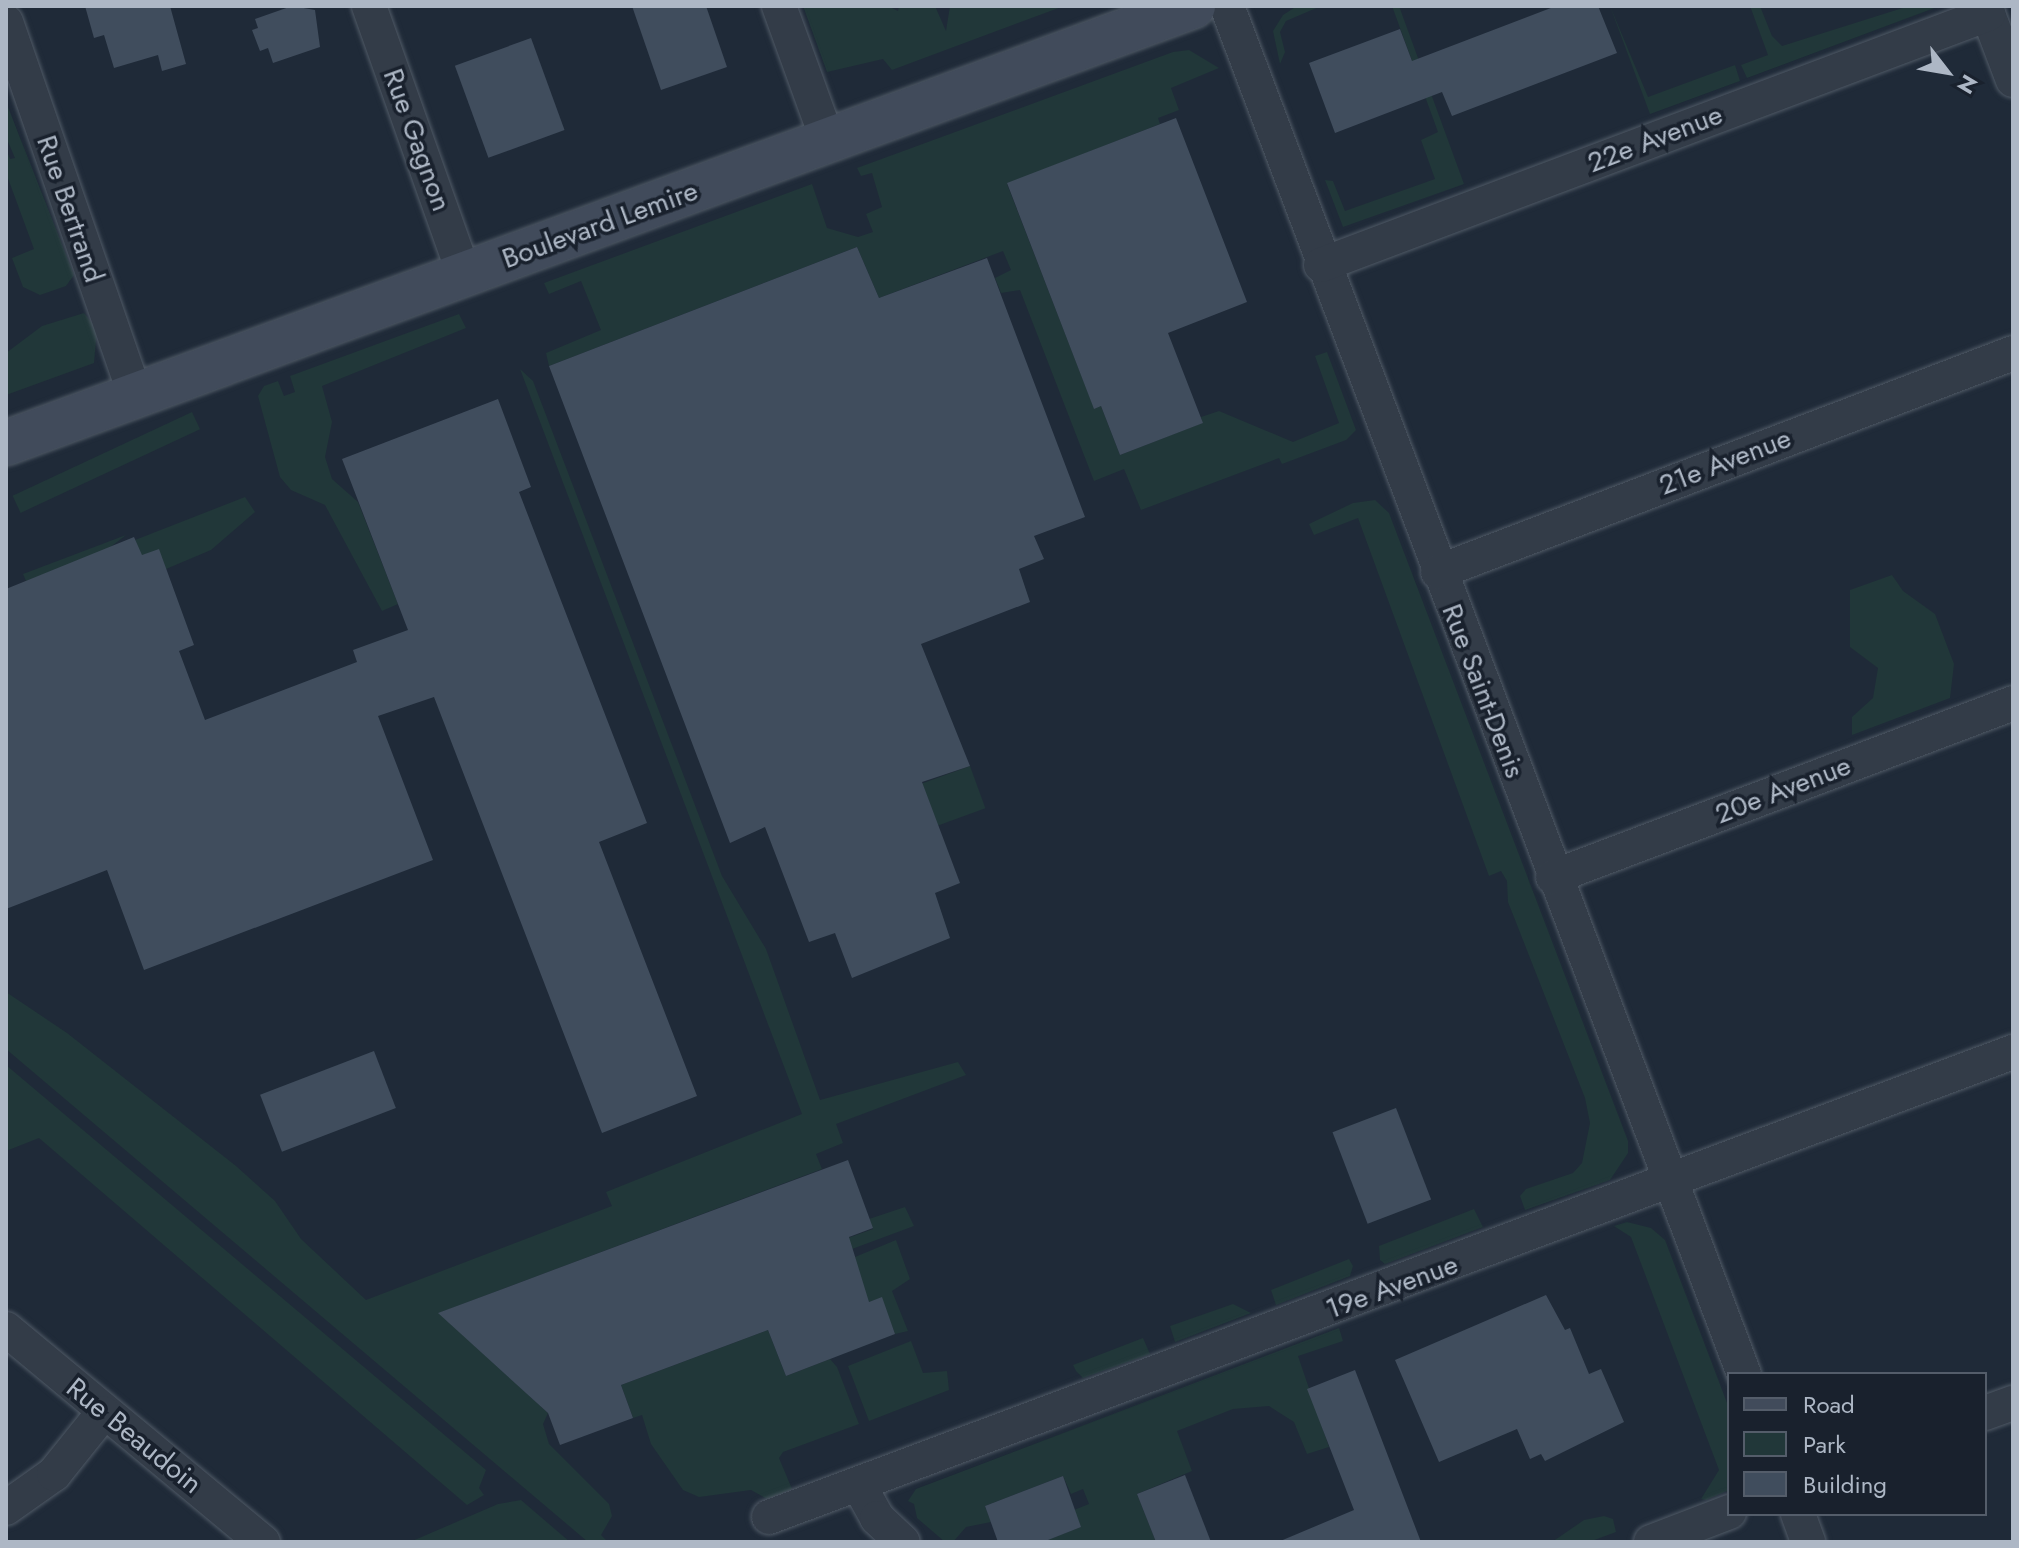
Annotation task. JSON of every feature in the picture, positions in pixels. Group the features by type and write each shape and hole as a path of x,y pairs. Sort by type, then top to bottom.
{"main road":[{"name":"Boulevard Lemire","path":"6,443 1192,6"}],"street":[{"name":"Rue Gagnon","path":"369,6 464,275"},
{"path":"779,6 828,141"},
{"name":"Rue Saint-Denis","path":"1227,6 1321,265 1743,1372"},
{"path":"1986,10 2013,80"},
{"name":"22e Avenue","path":"1321,265 1986,10"},
{"name":"Rue Bertrand","path":"6,22 135,395"},
{"name":"21e Avenue","path":"1438,572 2013,353"},
{"name":"20e Avenue","path":"1553,877 2013,703"},
{"name":"19e Avenue","path":"769,1517 1671,1183 2013,1052"},
{"name":"Rue Beaudoin","path":"6,1329 103,1413 263,1542"},
{"path":"1987,1412 2013,1403"},
{"path":"6,1508 54,1474 103,1413"},
{"path":"859,1485 877,1518 903,1542"},
{"path":"1651,1542 1727,1513"},
{"path":"1799,1516 1808,1542"}],"green space":[{"path":"803,6 888,6 898,11 899,6 935,6 946,31 950,6 1064,6 892,70 883,59 827,72"},
{"path":"1297,6 1321,6 1286,21 1280,32 1285,52 1280,64 1273,31 1283,15"},
{"path":"1392,6 1399,6 1464,184 1343,227 1325,180 1333,181 1345,211 1435,179 1421,140 1438,132"},
{"path":"1610,6 1648,97 1735,65 1740,81 1650,114"},
{"path":"1750,6 1760,6 1772,36 1782,46 1909,6 1940,6 1747,78 1741,65 1768,55"},
{"path":"1189,50 1219,68 1171,88 1179,110 1158,118 1160,124 1007,184 1094,408 1101,406 1120,455 1202,423 1201,417 1219,411 1293,442 1339,423 1315,356 1327,352 1356,430 1346,440 1282,464 1279,458 1141,510 1124,469 1094,481 1020,290 1001,293 995,278 1011,270 1003,251 879,298 857,247 549,366 546,353 601,330 581,281 549,294 544,283 812,184 827,228 858,237 873,232 866,214 882,207 872,173 861,176 857,168 1173,52"},
{"path":"6,102 74,275 66,286 40,295 23,287 12,258 34,249 6,173 6,149 10,159 15,158 6,137"},
{"path":"84,313 97,329 94,363 6,395 6,353 42,326"},
{"path":"459,314 466,328 322,386 332,422 325,457 332,479 358,502 398,604 382,611 325,505 291,490 280,477 258,396 264,386 278,381 284,396 295,392 290,376"},
{"path":"520,369 533,381 722,876 766,949 820,1100 958,1062 966,1075 836,1124 843,1143 816,1154 822,1169 439,1313 548,1413 543,1424 549,1444 609,1504 612,1516 601,1535 608,1542 588,1542 6,1049 6,992 67,1033 236,1166 275,1201 301,1239 366,1300 612,1206 606,1192 802,1114"},
{"path":"192,412 200,429 21,513 13,496"},
{"path":"245,497 255,512 211,550 166,569 141,556 135,540"},
{"path":"1375,500 1389,513 1628,1141 1628,1153 1610,1180 1525,1210 1520,1196 1526,1189 1573,1173 1582,1163 1590,1123 1585,1098 1508,902 1507,881 1501,871 1489,876 1358,518 1314,535 1309,524 1353,503"},
{"path":"126,535 104,552 26,581 23,574"},
{"path":"1892,575 1903,591 1935,614 1954,664 1950,698 1852,735 1852,717 1873,698 1878,668 1850,647 1850,590"},
{"path":"970,766 985,808 937,826 922,783"},
{"path":"6,1065 486,1470 479,1488 484,1495 467,1505 39,1138 6,1151"},
{"path":"905,1207 914,1226 852,1249 848,1238 873,1229 869,1219"},
{"path":"1474,1209 1483,1227 1385,1264 1380,1260 1379,1246"},
{"path":"1627,1222 1651,1228 1665,1240 1727,1403 1727,1491 1706,1500 1701,1499 1719,1470 1631,1237 1614,1226"},
{"path":"896,1240 910,1279 892,1291 908,1331 895,1334 881,1298 857,1306 855,1257"},
{"path":"1349,1259 1353,1266 1350,1276 1276,1305 1271,1290"},
{"path":"1233,1304 1251,1313 1175,1342 1170,1326"},
{"path":"1339,1328 1343,1341 1298,1356 1329,1447 1307,1454 1294,1422 1269,1406 1233,1409 1177,1431 1192,1471 1137,1494 1156,1542 1043,1542 1080,1527 1074,1510 1089,1504 1083,1489 1071,1494 1063,1476 985,1506 991,1522 966,1527 953,1542 945,1542 917,1518 914,1504 908,1501 916,1489"},
{"path":"768,1330 786,1376 830,1359 837,1367 859,1424 783,1452 779,1458 792,1489 767,1499 751,1490 699,1497 683,1490 651,1444 642,1415 633,1418 621,1385"},
{"path":"1143,1338 1150,1354 1083,1378 1073,1365"},
{"path":"911,1341 923,1373 947,1371 949,1390 869,1421 848,1366"},
{"path":"521,1500 570,1542 410,1542 498,1504"},
{"path":"1604,1516 1613,1519 1616,1532 1589,1542 1552,1542 1584,1520"}],"building":[{"path":"85,6 170,6 186,64 162,71 158,55 114,68 104,35 94,38"},
{"path":"292,6 315,10 320,47 273,63 268,48 260,51 252,30 258,28 255,19"},
{"path":"632,6 706,6 727,67 661,90"},
{"path":"1556,6 1598,6 1617,53 1452,116 1442,92 1335,133 1309,63 1400,29 1412,61"},
{"path":"531,38 565,130 488,158 455,66"},
{"path":"1176,118 1247,302 1168,333 1203,423 1120,455 1101,406 1094,409 1007,183"},
{"path":"857,247 879,298 987,258 1085,517 1034,536 1044,559 1019,569 1030,602 921,644 970,766 922,782 960,883 935,893 950,938 852,978 835,933 809,942 765,827 730,843 549,366"},
{"path":"498,399 531,487 519,492 647,823 599,842 697,1096 602,1133 434,697 378,716 433,860 144,970 107,870 6,909 6,589 134,537 142,555 159,549 194,645 179,651 205,720 357,662 353,650 408,630 342,459"},
{"path":"374,1051 396,1108 282,1152 260,1095"},
{"path":"1396,1108 1431,1199 1368,1224 1333,1132"},
{"path":"848,1160 873,1228 849,1237 869,1302 882,1297 895,1334 786,1376 768,1330 621,1385 633,1418 560,1445 548,1413 438,1313"},
{"path":"1546,1295 1565,1330 1570,1328 1589,1374 1601,1369 1624,1422 1545,1461 1541,1454 1530,1459 1517,1429 1439,1462 1395,1360"},
{"path":"1355,1370 1421,1542 1278,1542 1354,1510 1307,1389"},
{"path":"1185,1475 1211,1542 1156,1542 1137,1494"},
{"path":"1063,1476 1081,1527 1043,1542 998,1542 985,1506"}]}
